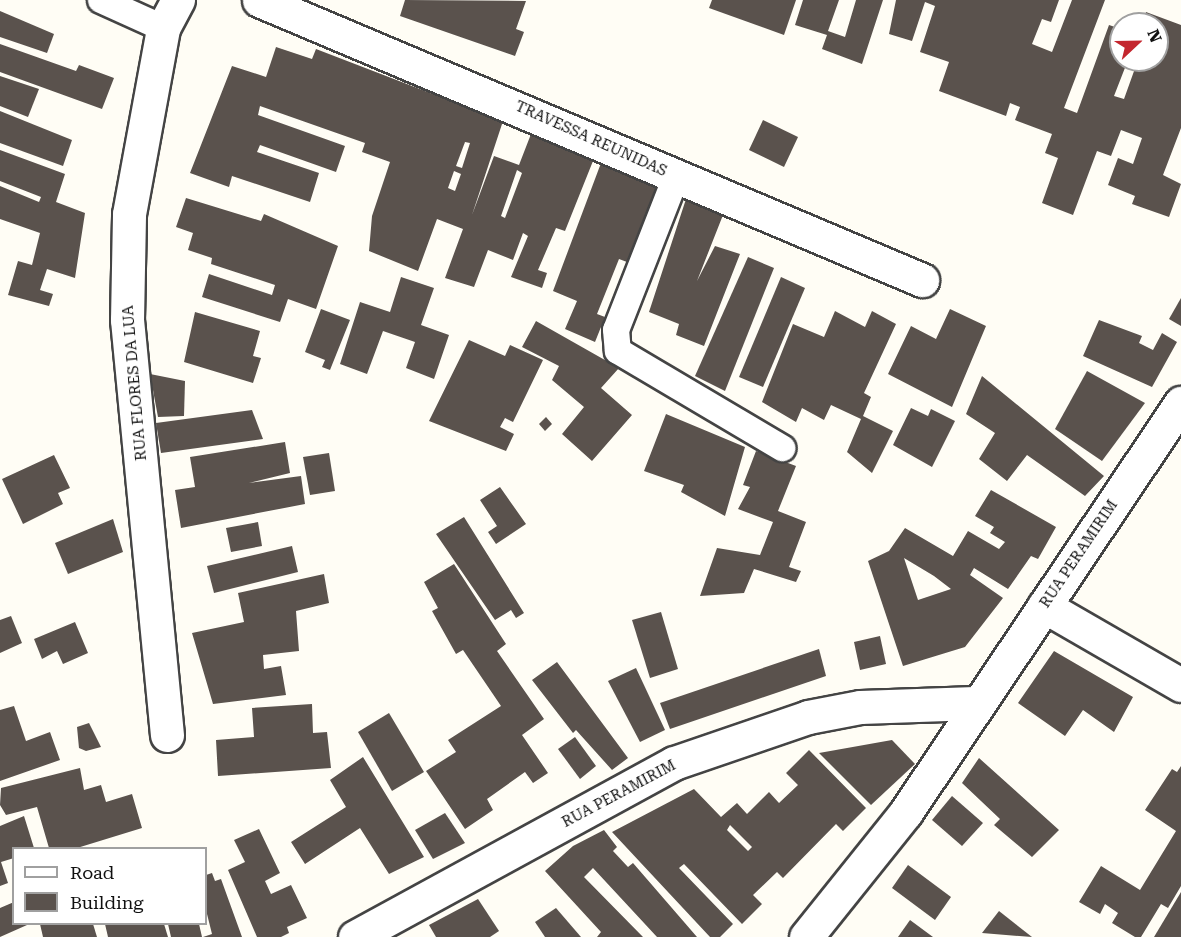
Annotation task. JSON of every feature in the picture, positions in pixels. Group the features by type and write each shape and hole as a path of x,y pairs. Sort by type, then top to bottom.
{"street":[{"name":"TRAVESSA REUNIDAS","path":"259,0 922,280"},
{"name":"RUA FLORES DA LUA","path":"167,735 127,320 129,214 170,14"},
{"name":"RUA PERAMIRIM","path":"806,937 906,812 975,703 1044,606 1181,403"},
{"path":"1044,606 1181,684"},
{"name":"RUA PERAMIRIM","path":"355,937 674,764 808,717 860,707 975,703"}],"lane":[{"path":"101,0 170,14"},
{"path":"676,177 616,330 618,351 782,448"}],"building":[{"path":"405,0 526,1 516,29 524,32 515,56 400,16"},
{"path":"712,0 796,0 784,35 709,8"},
{"path":"803,0 839,0 828,31 845,37 856,0 883,0 862,64 822,49 827,35 795,25"},
{"path":"896,0 1059,0 1051,22 1042,19 1032,44 1052,52 1072,0 1105,0 1064,108 1077,113 1109,25 1109,72 1123,72 1114,96 1124,99 1134,72 1169,72 1169,21 1181,25 1181,128 1163,175 1181,184 1169,217 1132,204 1135,196 1108,185 1118,158 1133,164 1142,138 1121,130 1111,156 1097,151 1073,215 1042,203 1058,158 1045,153 1052,134 1015,120 1020,107 1010,103 1006,116 939,91 949,62 920,52 935,6 925,2 912,41 889,34"},
{"path":"0,11 54,34 47,53 0,37"},
{"path":"0,44 76,71 79,65 114,78 102,109 0,72"},
{"path":"276,47 312,59 316,49 503,121 472,215 494,156 519,165 531,134 593,161 565,231 556,228 538,270 547,273 542,288 511,277 528,236 523,233 513,260 488,250 474,287 445,278 463,229 437,219 418,271 369,251 372,216 390,162 362,152 365,143 260,106 258,115 345,146 336,172 260,145 257,152 319,173 310,202 232,176 229,187 190,173 232,66 266,77","holes":["465,142 470,143 462,168 456,166","517,170 522,173 505,218 501,216","454,171 461,174 455,191 448,188"]},
{"path":"0,76 39,89 28,117 0,106"},
{"path":"0,111 72,140 63,166 0,143"},
{"path":"763,120 798,137 784,167 749,150"},
{"path":"0,150 65,174 56,202 85,213 75,278 47,269 40,290 53,294 49,306 8,295 18,261 32,265 40,233 0,219 0,186 39,202 41,197 0,181"},
{"path":"601,163 657,188 627,262 619,259 597,314 605,317 595,342 565,329 577,301 553,291"},
{"path":"186,198 261,221 264,214 338,246 316,309 288,299 280,322 202,297 209,274 272,295 275,285 211,264 212,258 188,250 193,233 176,227"},
{"path":"686,199 723,215 697,281 715,246 740,254 704,346 676,335 679,324 649,312"},
{"path":"748,257 774,268 725,391 695,376"},
{"path":"401,277 434,288 421,325 449,335 434,379 406,368 415,342 383,331 367,374 340,364 360,302 390,312"},
{"path":"781,277 805,288 763,387 739,377"},
{"path":"1181,298 1181,326 1169,319"},
{"path":"321,309 350,320 330,370 322,367 325,360 305,352"},
{"path":"950,309 986,326 952,407 888,374 911,326 936,339"},
{"path":"835,311 865,327 872,311 896,324 864,393 871,397 863,416 893,431 872,473 847,452 861,419 831,405 824,420 802,408 796,422 762,402 793,324 824,337"},
{"path":"195,312 260,331 253,356 261,358 253,383 184,362"},
{"path":"1099,320 1142,336 1139,343 1153,350 1162,333 1177,342 1152,387 1083,356"},
{"path":"536,321 619,368 601,388 632,415 592,461 562,434 584,407 552,380 559,366 522,347"},
{"path":"469,340 505,356 510,345 543,360 513,422 505,418 500,427 514,434 506,451 429,421"},
{"path":"1087,371 1145,403 1102,461 1055,429"},
{"path":"150,374 185,381 184,416 158,417"},
{"path":"982,376 1104,476 1085,496 1027,455 1007,481 979,459 995,433 966,414"},
{"path":"911,408 928,416 931,409 955,421 932,467 893,445"},
{"path":"252,410 263,439 161,453 156,423"},
{"path":"666,414 745,447 725,516 681,492 684,485 644,471"},
{"path":"546,417 552,424 545,431 539,424"},
{"path":"285,442 290,473 249,483 301,476 305,504 181,528 175,490 195,487 190,457"},
{"path":"756,451 796,466 778,511 806,522 789,567 801,571 796,582 754,569 744,593 700,596 717,548 760,555 773,522 738,509 750,487 743,485"},
{"path":"329,453 335,491 310,495 303,457"},
{"path":"54,455 70,488 58,493 63,504 23,524 2,479"},
{"path":"500,487 526,524 496,544 488,532 497,526 480,500"},
{"path":"991,490 1056,527 1038,559 1031,556 1008,589 974,568 970,575 1003,598 965,647 903,666 868,561 889,551 905,528 953,556 968,531 999,549 1005,542 990,533 994,527 975,516","holes":["904,558 951,589 918,600"]},
{"path":"464,517 524,613 516,618 511,610 495,620 436,534"},
{"path":"113,519 123,552 68,574 55,543"},
{"path":"258,522 262,546 231,552 226,528"},
{"path":"292,546 298,572 214,593 207,566"},
{"path":"454,564 506,644 497,651 544,719 522,735 548,773 533,783 525,772 487,799 493,810 465,829 426,771 456,752 448,740 501,706 463,650 456,654 432,611 438,608 424,582"},
{"path":"324,574 329,603 296,611 299,651 263,655 264,669 281,666 286,695 213,704 192,633 244,622 238,593"},
{"path":"661,612 678,669 650,678 632,620"},
{"path":"11,616 22,643 0,653 0,620"},
{"path":"75,622 88,653 63,664 57,651 42,659 34,639"},
{"path":"880,636 886,664 860,670 854,642"},
{"path":"819,649 826,676 670,729 660,703"},
{"path":"1054,651 1133,697 1114,732 1083,710 1065,736 1018,703"},
{"path":"557,662 628,758 612,770 576,730 573,733 532,680"},
{"path":"636,668 665,730 640,742 608,681"},
{"path":"312,704 313,733 327,732 331,768 218,776 216,740 254,737 252,708"},
{"path":"14,706 26,741 50,732 60,760 0,781 0,710"},
{"path":"389,713 424,772 392,791 358,732"},
{"path":"89,723 101,747 86,751 79,748 77,727"},
{"path":"575,737 596,766 580,779 558,749"},
{"path":"892,740 915,764 871,805 819,753"},
{"path":"809,750 866,808 843,831 836,824 783,878 777,872 753,895 762,904 742,924 684,864 679,868 733,924 720,937 710,937 612,832 694,789 721,817 737,803 747,814 769,792 779,803 798,785 786,773","holes":["730,825 752,847 748,851 727,830"]},
{"path":"363,757 424,857 389,874 360,828 305,864 291,842 346,807 330,780"},
{"path":"979,758 1059,830 1032,857 994,825 1000,819 962,783"},
{"path":"1181,766 1181,886 1168,908 1161,904 1141,937 1135,937 1112,923 1118,913 1105,904 1100,914 1079,902 1101,866 1140,890 1176,831 1145,810 1172,769 1177,772"},
{"path":"80,768 84,790 101,785 106,802 132,794 142,828 80,847 49,847 37,807 6,815 0,805 1,788"},
{"path":"952,796 983,823 962,846 932,820"},
{"path":"445,813 465,843 433,859 415,830"},
{"path":"24,816 34,847 12,847 12,859 1,862 8,883 0,886 0,826"},
{"path":"259,829 280,873 265,881 271,894 291,885 307,918 287,927 289,933 281,937 257,937 228,870 245,862 234,840"},
{"path":"604,830 617,847 613,851 628,867 633,863 697,937 657,937 593,868 584,877 643,937 597,937 601,932 545,871 573,846"},
{"path":"908,865 951,897 935,920 892,888"},
{"path":"212,873 215,881 221,879 242,937 203,937 212,934 207,914 207,875"},
{"path":"1181,892 1181,937 1154,937"},
{"path":"478,899 499,931 490,937 436,937 429,925"},
{"path":"12,903 12,925 27,925 0,937 0,908"},
{"path":"556,908 581,937 545,937 535,922"},
{"path":"999,911 1032,937 982,933"},
{"path":"910,920 933,937 898,937"},
{"path":"40,925 93,925 97,937 43,937"},
{"path":"105,925 164,925 168,937 108,937"},
{"path":"168,925 199,925 202,937 171,937"}]}
